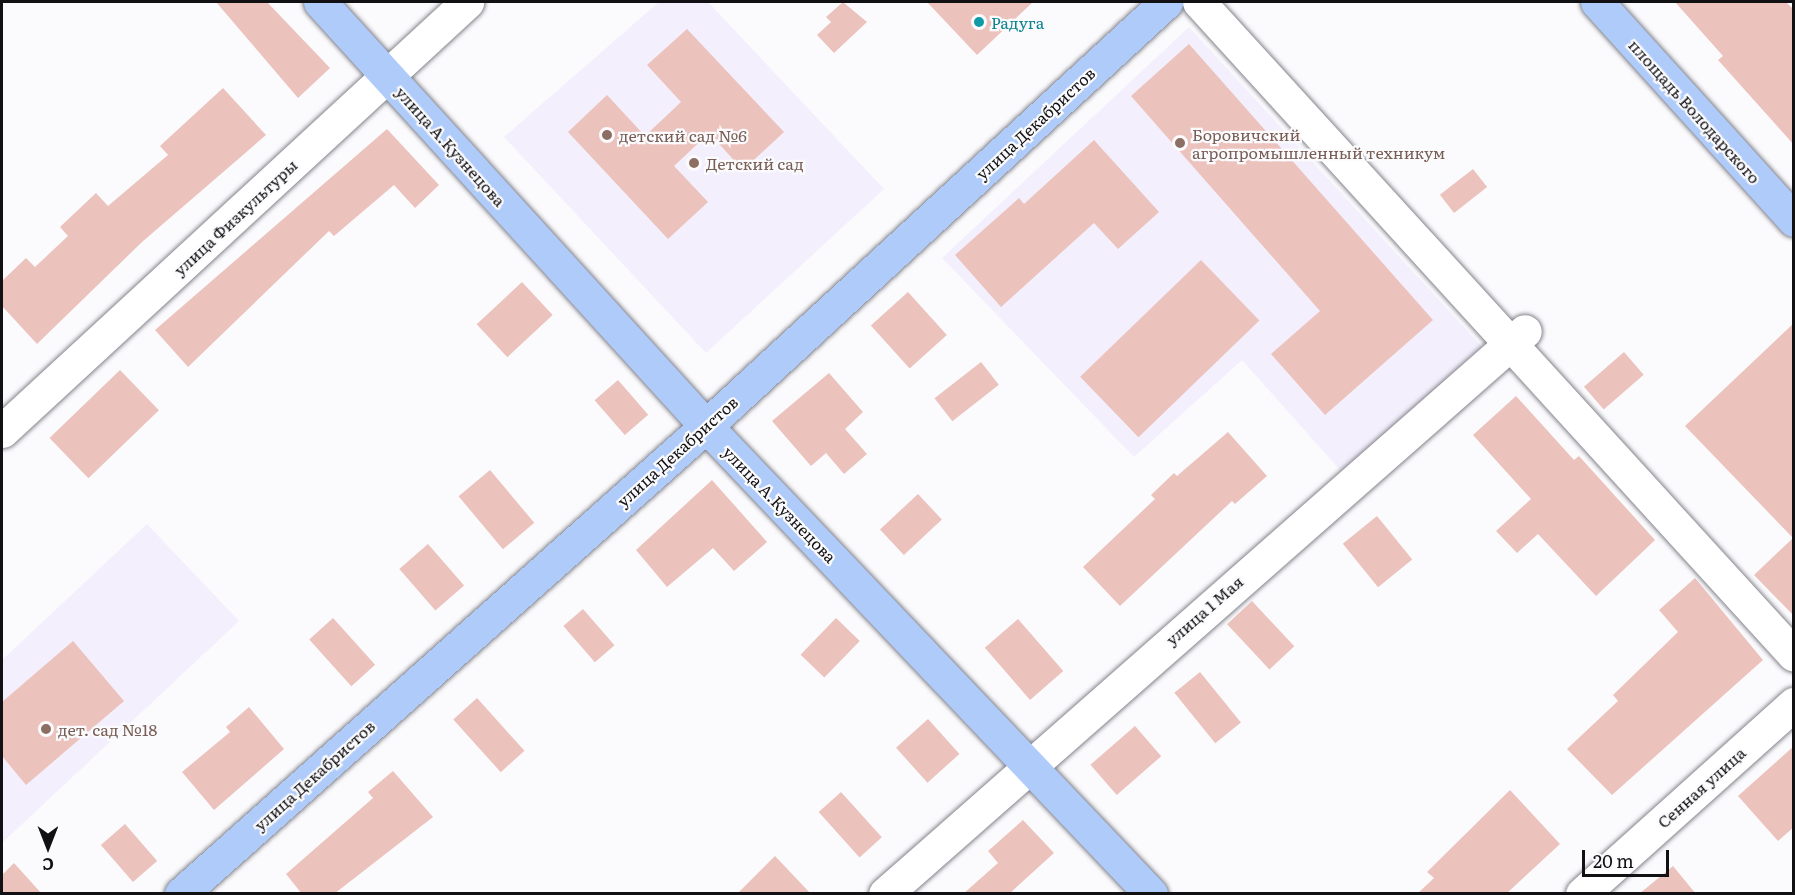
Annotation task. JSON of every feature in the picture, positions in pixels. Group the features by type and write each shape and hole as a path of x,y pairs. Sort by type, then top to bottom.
{"main road":[{"name":"улица А.Кузнецова","path":"320,2 706,426 1030,764 1151,894"},
{"name":"улица Декабристов","path":"181,894 706,426 1166,2"},
{"name":"площадь Володарского","path":"1597,2 1794,220"}],"street":[{"name":"улица Физкультуры","path":"2,431 467,2"},
{"path":"1199,2 1517,336 1794,655"},
{"name":"улица 1 Мая","path":"885,894 1517,336"},
{"name":"Сенная улица","path":"1582,894 1794,704"}],"shaded area":[{"name":"Детский сад","path":"659,2 708,2 884,189 706,353 504,137"},
{"name":"Боровичский агропромышленный техникум","path":"1189,27 1483,348 1341,471 1242,360 1134,457 942,258"},
{"path":"147,524 239,621 2,843 2,660"}],"building":[{"path":"216,2 267,2 330,68 298,98"},
{"path":"843,2 867,22 834,53 817,35 831,22 826,17"},
{"name":"Радуга","path":"927,2 1033,2 977,55"},
{"path":"1675,2 1786,2 1794,10 1794,145 1718,60 1723,56"},
{"name":"детский сад №6","path":"687,29 784,132 743,170 709,133 674,166 708,202 668,239 568,132 607,95 645,136 681,102 647,65"},
{"path":"1189,44 1433,320 1325,415 1271,354 1320,311 1131,96"},
{"path":"223,88 266,135 142,242 37,344 2,306 2,281 26,258 35,267 68,236 60,227 96,193 108,206 168,155 160,146"},
{"path":"387,129 439,185 415,208 394,185 334,236 329,231 188,367 155,330"},
{"path":"1094,140 1159,212 1118,249 1094,223 1001,307 955,255 1019,198 1024,204"},
{"path":"1473,169 1487,187 1454,213 1440,195"},
{"path":"1201,260 1259,320 1139,437 1080,377"},
{"path":"522,282 553,315 507,357 477,324"},
{"path":"908,292 947,335 910,369 871,325"},
{"path":"1794,323 1794,616 1754,575 1793,538 1685,426"},
{"path":"1624,352 1644,375 1604,409 1584,387"},
{"path":"981,362 999,385 952,421 935,398"},
{"path":"120,370 159,410 88,478 50,438"},
{"path":"829,373 863,412 845,429 867,454 844,474 826,453 811,466 772,421"},
{"path":"618,380 648,415 625,435 595,400"},
{"path":"1516,396 1574,460 1579,456 1655,540 1596,596 1538,534 1517,553 1496,531 1531,499 1473,435"},
{"path":"1228,432 1267,476 1235,504 1232,501 1120,606 1083,567 1155,499 1151,495 1174,473 1177,476"},
{"path":"490,470 534,523 503,549 459,496"},
{"path":"712,480 767,542 734,571 713,548 667,587 636,550"},
{"path":"918,494 942,520 904,555 880,529"},
{"path":"1377,516 1412,560 1378,587 1343,544"},
{"path":"428,544 464,586 435,610 399,569"},
{"path":"1695,578 1763,660 1612,795 1567,749 1618,701 1613,695 1678,632 1659,610"},
{"path":"1252,601 1294,646 1269,670 1227,624"},
{"path":"583,609 614,645 595,662 563,626"},
{"path":"333,618 375,665 351,686 309,639"},
{"path":"836,618 860,641 824,678 801,655"},
{"path":"1018,619 1063,671 1030,700 985,648"},
{"name":"дет. сад №18","path":"73,641 124,701 26,785 2,756 2,702"},
{"path":"1200,672 1241,723 1215,743 1174,693"},
{"path":"477,698 525,751 501,772 453,719"},
{"path":"249,707 284,749 214,810 182,772 230,732 226,727"},
{"path":"928,719 959,754 927,783 896,748"},
{"path":"1135,726 1161,756 1117,795 1090,765"},
{"path":"1794,746 1794,827 1778,841 1738,796"},
{"path":"393,771 433,817 334,894 302,894 286,874 373,798 368,792"},
{"path":"1510,790 1560,844 1506,894 1417,894 1434,878 1427,872"},
{"path":"841,792 882,837 860,857 819,812"},
{"path":"1023,820 1054,853 1009,894 963,894 998,863 988,851"},
{"path":"125,824 157,861 133,882 101,845"},
{"path":"775,856 811,894 737,894"},
{"path":"14,863 42,894 2,894 2,875"},
{"path":"1673,866 1696,894 1639,894"}],"place":[{"name":"Радуга","path":"979,22"},
{"name":"детский сад №6","path":"607,135"},
{"name":"Боровичский агропромышленный техникум","path":"1180,143"},
{"name":"Детский сад","path":"694,163"},
{"name":"дет. сад №18","path":"46,729"}]}
